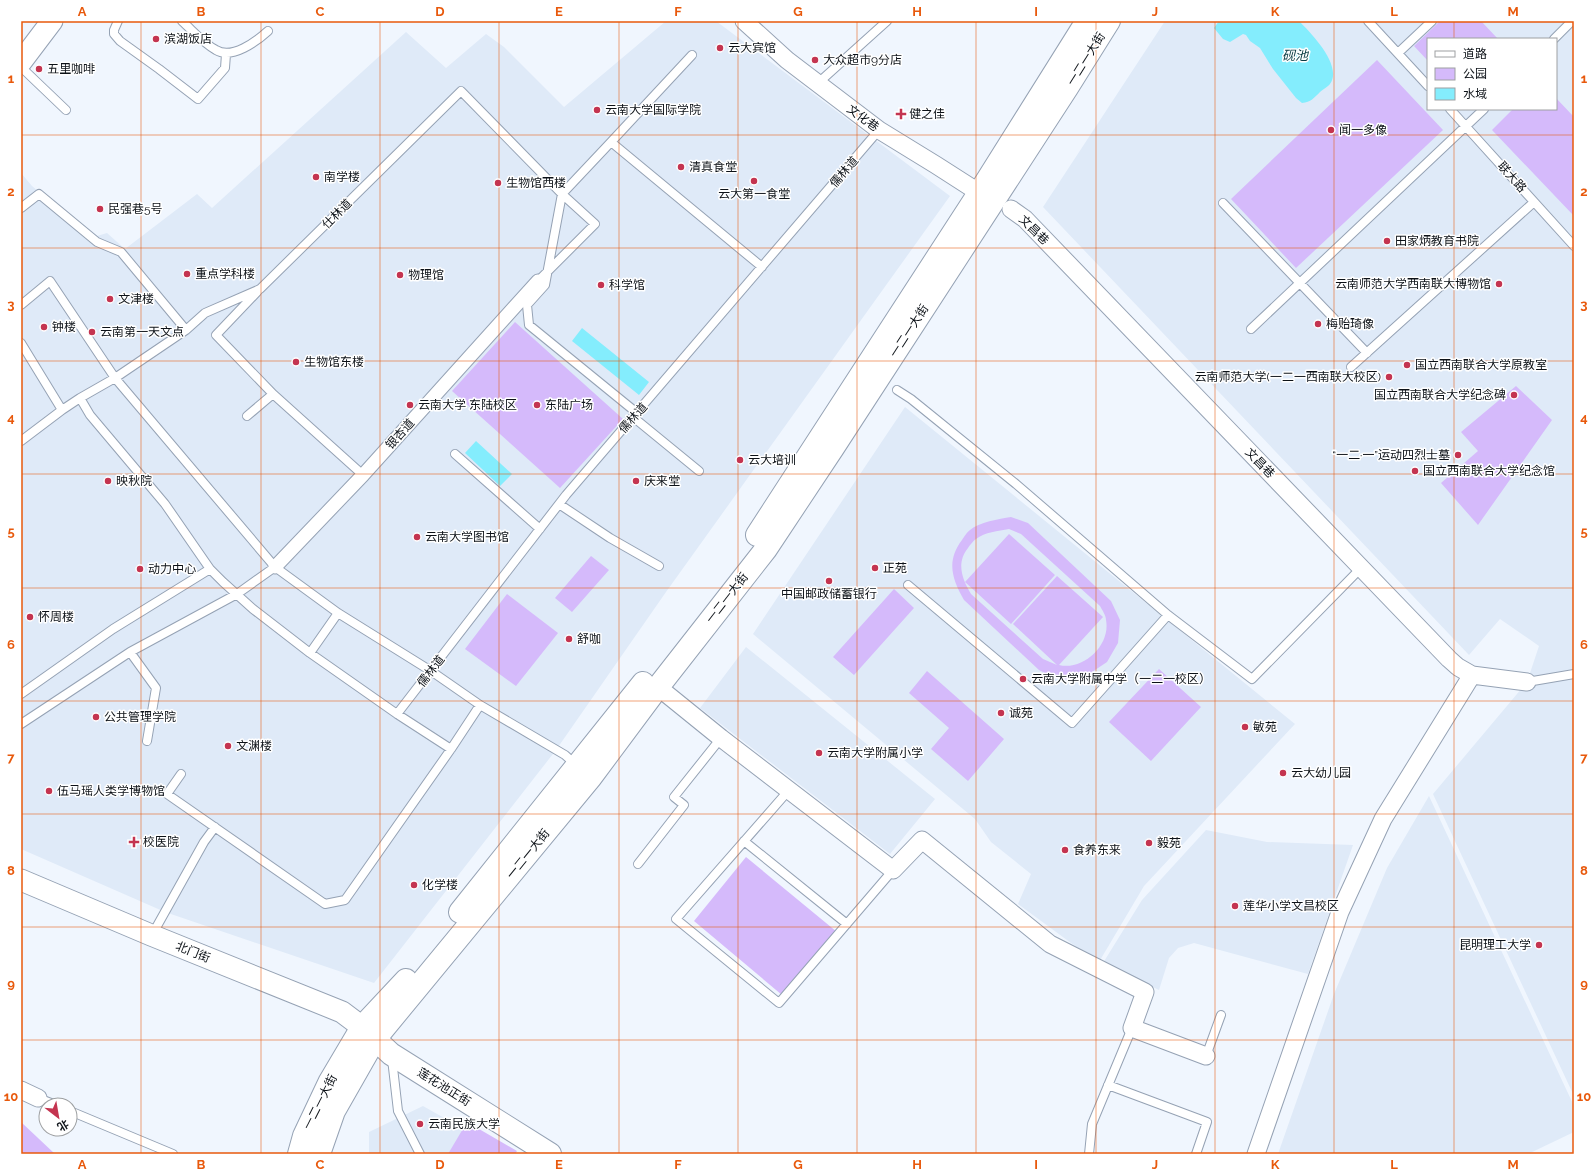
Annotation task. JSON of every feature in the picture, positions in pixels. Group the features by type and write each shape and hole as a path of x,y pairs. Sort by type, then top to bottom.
{"main road":[{"name":"一二一大街","path":"584,771 754,539 994,201 1087,21"},
{"name":"一二一大街","path":"299,1154 304,1136 330,1081 584,771 658,687 766,549 994,201 1109,21"},
{"name":"一二一大街","path":"319,1154 334,1111 369,1033"},
{"name":"莲花池正街","path":"369,1033 391,1054 550,1154"}],"street":[{"path":"21,48 41,21"},
{"path":"21,62 52,21"},
{"name":"文化巷","path":"744,21 787,60 879,130 994,201"},
{"name":"文昌巷","path":"994,201 1025,219 1449,659 1458,667 1472,675 1527,682"},
{"name":"银杏道","path":"275,567 363,475 538,281"},
{"path":"1256,1154 1340,912 1383,819 1472,675"},
{"path":"658,687 721,738 893,870 922,840 1050,944 1145,992 1132,1028 1206,1056"},
{"name":"北门街","path":"21,880 151,935 342,1012 369,1033"},
{"path":"21,1090 38,1098"}],"lane":[{"path":"118,21 114,34 120,41 198,99 225,68 226,54"},
{"path":"182,21 216,51 226,54 252,45 268,31"},
{"path":"817,84 887,21"},
{"path":"1368,21 1427,85"},
{"path":"1398,53 1432,21"},
{"path":"1555,38 1572,21"},
{"path":"692,55 562,194 547,272 546,285 527,305 529,325 699,471"},
{"path":"21,67 66,110"},
{"name":"仕林道","path":"21,442 62,410 115,378 186,330 205,313 260,289 461,91 562,194"},
{"name":"联大路","path":"1451,110 1574,246"},
{"path":"1251,330 1483,110"},
{"name":"儒林道","path":"397,714 559,504 879,130"},
{"path":"611,142 762,267"},
{"path":"21,208 39,194 97,242 121,252 186,330"},
{"path":"538,281 595,224 562,194"},
{"path":"1351,367 1534,202"},
{"path":"1223,203 1367,353"},
{"path":"21,305 50,281 115,378 275,567 338,613 431,671 480,705 565,755 584,771"},
{"path":"260,289 216,335 273,394 363,475"},
{"path":"21,343 62,410"},
{"path":"897,390 911,399 1016,484 1168,615 1252,679 1361,568"},
{"path":"247,416 273,394"},
{"path":"80,398 90,415 165,504 210,569 253,608 310,653 397,714 451,749"},
{"path":"455,454 540,529"},
{"path":"559,504 610,538 659,566"},
{"path":"21,724 130,652 237,594 275,567"},
{"path":"21,694 113,629 210,569"},
{"path":"908,585 1072,723 1168,615"},
{"path":"310,653 338,613"},
{"path":"130,652 156,688 147,741"},
{"path":"1527,682 1574,674"},
{"path":"181,774 167,794 325,904 345,900 451,749 480,705"},
{"path":"638,864 684,805 674,797 721,738"},
{"path":"789,790 676,920 779,1003 893,870"},
{"path":"151,935 204,842 215,827"},
{"path":"744,841 847,924"},
{"path":"1206,1056 1220,1016"},
{"path":"1089,1154 1092,1124 1132,1028"},
{"path":"391,1054 398,1111 420,1154"},
{"path":"1108,1085 1207,1122 1196,1154"},
{"path":"78,1114 173,1154"}],"shaded area":[{"name":"云南大学 东陆校区","path":"666,21 716,21 950,196 666,592 556,750 374,983 165,912 21,849 21,173 32,186 87,232 97,236 107,233 125,249 197,194 212,208 406,32 446,68 486,34 504,47 564,107"},
{"name":"云南师范大学(一二一西南联大校区)","path":"1165,21 1574,21 1574,1096 1433,794 1527,682 1539,646 1500,619 1469,655 1043,207"},
{"name":"云南大学附属中学（一二一校区）","path":"905,407 1295,724 1144,886 1099,962 1018,904 1031,874 991,842 975,819 753,634"},
{"name":"云南大学附属小学","path":"746,647 935,799 890,854 700,708"},
{"path":"1429,796 1574,1106 1574,1132 1528,1154 1278,1154 1334,994 1387,868"},
{"name":"莲华小学文昌校区","path":"1206,830 1267,842 1353,845 1308,974 1194,943 1178,948 1169,958 1159,990 1103,963 1142,900"},
{"name":"云南民族大学","path":"423,1106 508,1154 369,1154 369,1132"}],"green space":[{"path":"1440,21 1481,21 1497,38 1427,38 1427,60 1414,46"},
{"path":"1377,60 1443,130 1296,268 1231,199"},
{"path":"1557,99 1574,117 1574,216 1492,130 1512,110 1557,110"},
{"name":"东陆广场","path":"515,322 623,419 560,488 452,391"},
{"path":"1516,386 1552,420 1478,525 1441,483 1478,451 1461,432"},
{"path":"1011,517 1028,523 1111,601 1120,620 1118,643 1107,662 1089,674 1070,680 1051,676 1039,670 964,600 956,585 952,570 952,563 957,548 967,533 974,527 989,521","holes":["1009,529 1021,534 1100,606 1104,613 1106,618 1104,638 1100,647 1086,660 1068,666 1059,665 1103,617 1057,576 1013,624 1057,665 1043,659 971,594 965,583 961,565 962,559 975,540 987,533"]},
{"path":"1009,534 1055,575 1011,624 965,582"},
{"path":"591,556 609,570 572,612 555,598"},
{"path":"894,589 914,608 854,675 833,657"},
{"path":"507,594 558,633 516,686 465,649"},
{"path":"1159,669 1201,707 1151,761 1109,722"},
{"path":"927,671 1004,739 968,781 931,749 949,728 909,693"},
{"path":"746,857 837,932 782,995 694,921"},
{"path":"21,1122 55,1154 21,1154"},
{"path":"467,1122 517,1151 515,1154 448,1154"}],"water":[{"name":"砚池","path":"1219,21 1299,21 1318,42 1329,60 1333,77 1330,84 1308,102 1302,103 1296,98 1273,69 1260,48 1250,41 1246,35 1243,34 1230,42 1223,39 1214,28"},
{"path":"582,328 649,382 639,395 572,341"},
{"path":"476,441 512,474 500,486 465,453"}],"place":[{"name":"滨湖饭店","path":"156,39"},
{"name":"云大宾馆","path":"720,48"},
{"name":"大众超市9分店","path":"815,60"},
{"name":"五里咖啡","path":"39,69"},
{"name":"云南大学国际学院","path":"597,110"},
{"name":"健之佳","path":"901,114"},
{"name":"闻一多像","path":"1331,130"},
{"name":"清真食堂","path":"681,167"},
{"name":"南学楼","path":"316,177"},
{"name":"云大第一食堂","path":"754,181"},
{"name":"生物馆西楼","path":"498,183"},
{"name":"民强巷5号","path":"100,209"},
{"name":"田家炳教育书院","path":"1387,241"},
{"name":"重点学科楼","path":"187,274"},
{"name":"物理馆","path":"400,275"},
{"name":"云南师范大学西南联大博物馆","path":"1499,284"},
{"name":"科学馆","path":"601,285"},
{"name":"文津楼","path":"110,299"},
{"name":"梅贻琦像","path":"1318,324"},
{"name":"钟楼","path":"44,327"},
{"name":"云南第一天文点","path":"92,332"},
{"name":"生物馆东楼","path":"296,362"},
{"name":"国立西南联合大学原教室","path":"1407,365"},
{"name":"云南师范大学(一二一西南联大校区)","path":"1389,377"},
{"name":"国立西南联合大学纪念碑","path":"1514,395"},
{"name":"云南大学 东陆校区","path":"410,405"},
{"name":"东陆广场","path":"537,405"},
{"name":"“一二·一”运动四烈士墓","path":"1458,455"},
{"name":"云大培训","path":"740,460"},
{"name":"国立西南联合大学纪念馆","path":"1415,471"},
{"name":"映秋院","path":"108,481"},
{"name":"庆来堂","path":"636,481"},
{"name":"云南大学图书馆","path":"417,537"},
{"name":"正苑","path":"875,568"},
{"name":"动力中心","path":"140,569"},
{"name":"中国邮政储蓄银行","path":"829,581"},
{"name":"怀周楼","path":"30,617"},
{"name":"舒咖","path":"569,639"},
{"name":"云南大学附属中学（一二一校区）","path":"1023,679"},
{"name":"诚苑","path":"1001,713"},
{"name":"公共管理学院","path":"96,717"},
{"name":"敏苑","path":"1245,727"},
{"name":"文渊楼","path":"228,746"},
{"name":"云南大学附属小学","path":"819,753"},
{"name":"云大幼儿园","path":"1283,773"},
{"name":"伍马瑶人类学博物馆","path":"49,791"},
{"name":"校医院","path":"134,842"},
{"name":"毅苑","path":"1149,843"},
{"name":"食养东来","path":"1065,850"},
{"name":"化学楼","path":"414,885"},
{"name":"莲华小学文昌校区","path":"1235,906"},
{"name":"昆明理工大学","path":"1539,945"},
{"name":"云南民族大学","path":"420,1124"}]}
